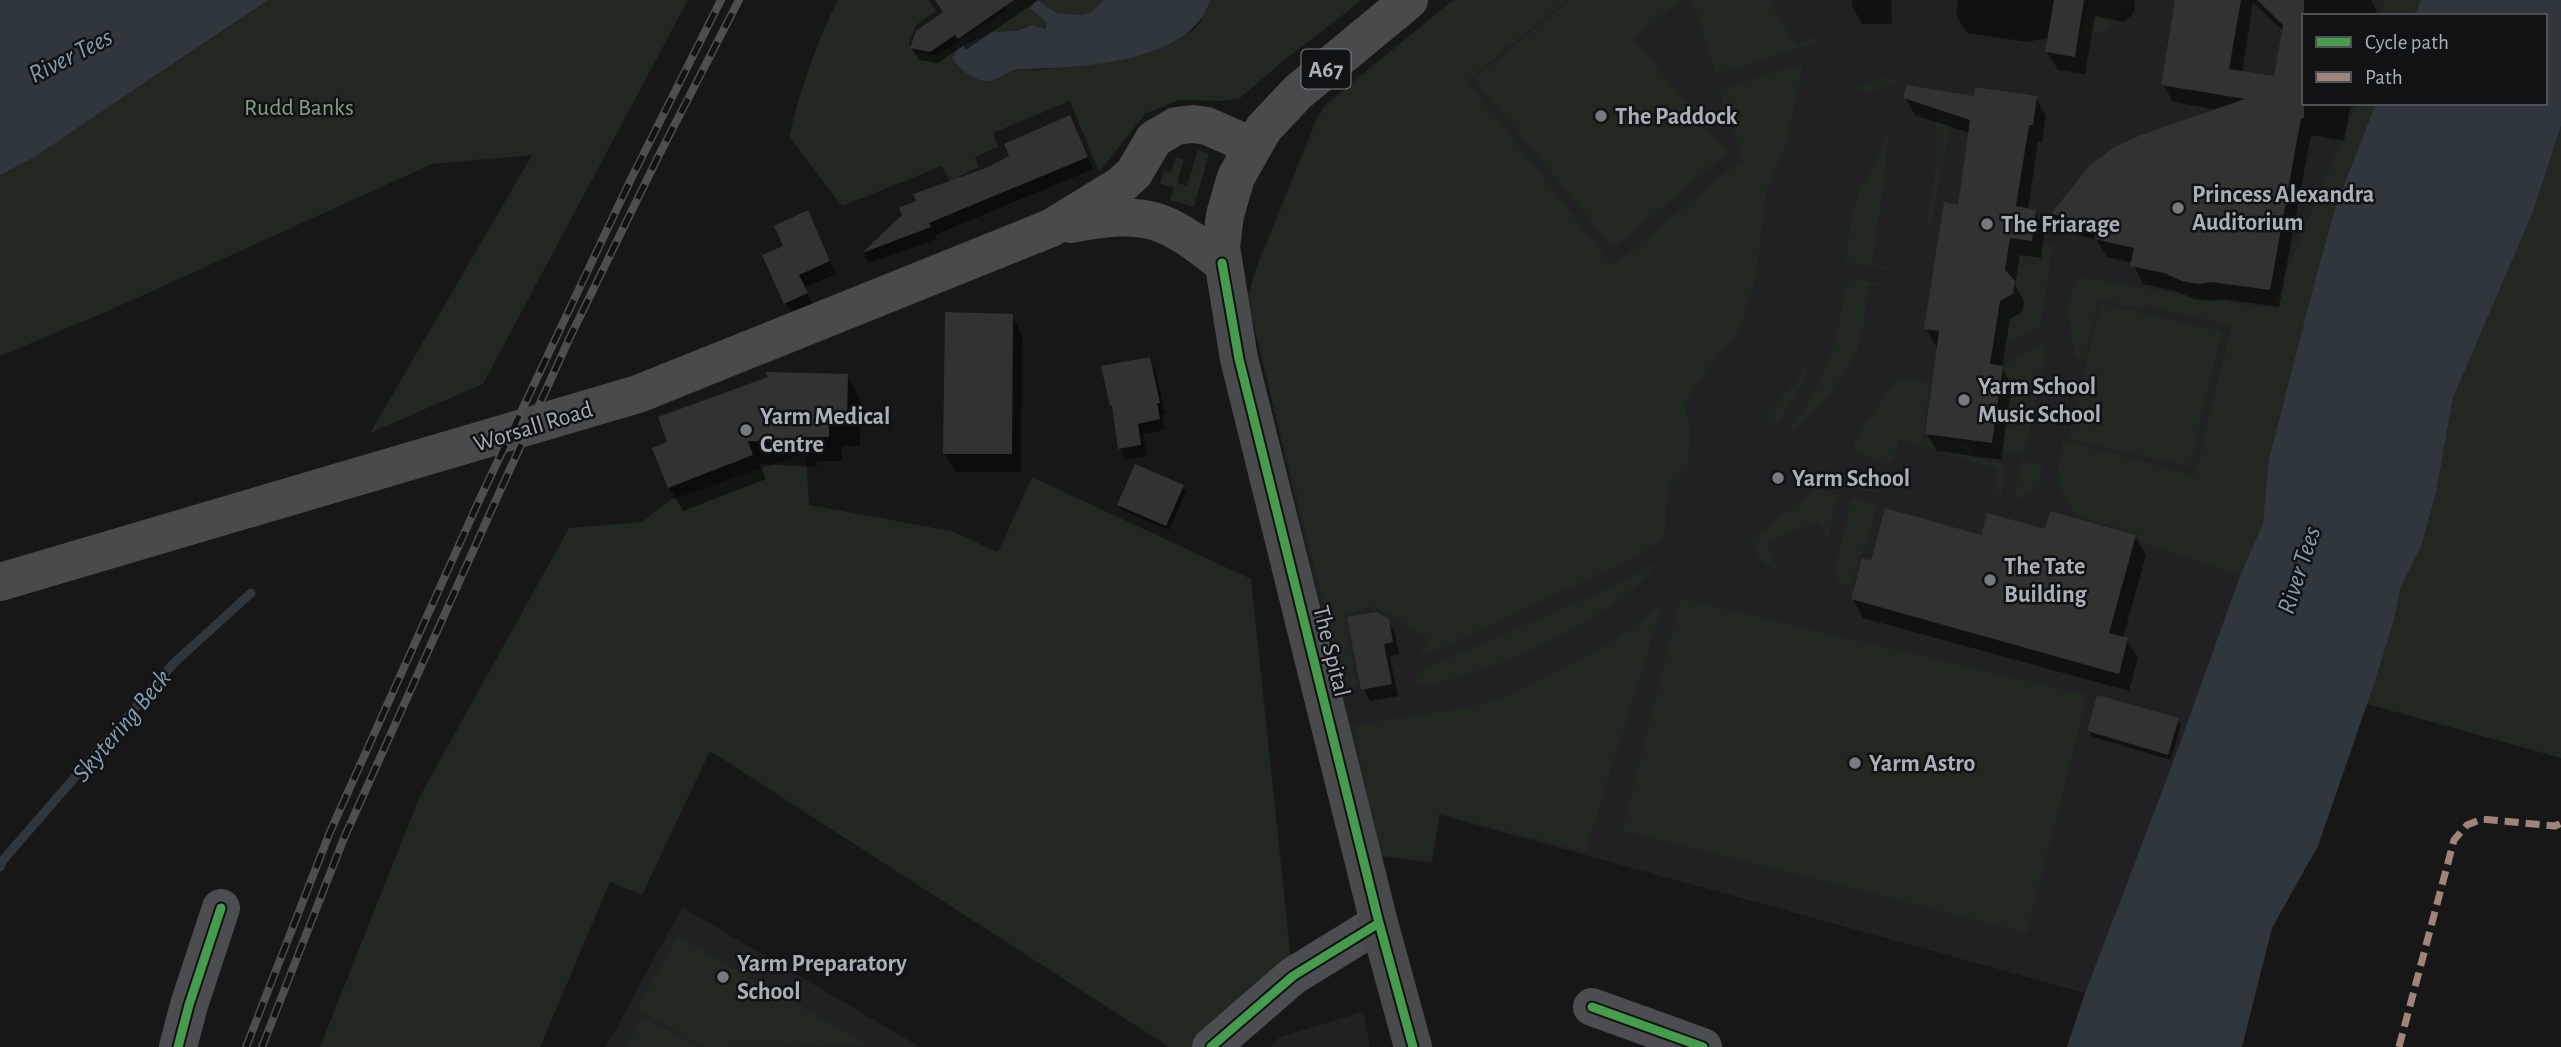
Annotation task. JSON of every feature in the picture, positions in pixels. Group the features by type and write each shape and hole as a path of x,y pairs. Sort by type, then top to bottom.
{"main road":[{"name":"The Spital","path":"1409,0 1290,100 1272,118 1252,146 1236,177 1228,202 1222,234 1222,263 1239,359 1379,923 1413,1047"},
{"name":"Worsall Road","path":"0,582 638,394 1051,228 1121,185 1134,173 1154,139 1167,129 1193,124 1207,126 1252,146"},
{"name":"Worsall Road","path":"1051,228 1112,216 1136,217 1166,224 1188,236 1222,263"}],"street":[{"path":"178,1047 221,908"},
{"path":"1211,1047 1293,976 1379,923"},
{"path":"1592,1007 1638,1036 1703,1047"}],"shaded area":[{"name":"Yarm School","path":"1453,0 2421,0 2415,14 2302,14 2302,105 2375,105 2336,206 2263,523 2240,576 2172,765 2085,993 1440,815 1432,863 1377,856 1247,298 1258,263 1317,117 1325,104"},
{"name":"Yarm Preparatory School","path":"682,907 920,1047 606,1047"},
{"path":"1363,1012 1370,1047 1270,1047 1280,1037"}],"green space":[{"name":"Rudd Banks","path":"268,0 688,0 483,384 370,433 532,155 432,164 106,312 0,356 0,175 33,158"},
{"path":"838,0 929,0 936,11 916,25 909,44 914,52 938,55 1007,9 1001,0 1104,0 1091,12 1083,15 1057,13 1037,1 1030,8 1047,23 1044,29 1026,26 1015,31 990,32 966,42 1004,74 1022,69 1111,62 1138,55 1193,30 1200,22 1210,0 1362,0 1240,98 1222,101 1179,100 1145,114 1099,172 1070,101 993,133 998,147 975,157 979,167 950,181 942,166 842,206 789,137 809,67"},
{"path":"1453,0 1567,0 1467,80 1613,266 1742,159 1719,89 1800,64 1803,66 1786,147 1767,190 1757,273 1741,328 1695,386 1685,405 1691,433 1687,470 1668,487 1665,537 1634,558 1418,659 1428,639 1395,618 1374,607 1345,613 1357,686 1350,687 1340,671 1252,315 1250,297 1253,277 1318,118 1326,106"},
{"name":"The Paddock","path":"1570,0 1681,0 1634,39 1728,153 1613,248 1474,79"},
{"path":"1686,0 1769,0 1797,46 1816,36 1816,43 1716,75 1697,14"},
{"path":"2089,0 2106,5 2119,0 2132,0 2108,30 2082,38"},
{"path":"2384,0 2421,0 2415,14 2380,14"},
{"path":"1887,77 1898,83 1871,92 1854,90 1855,87"},
{"path":"2355,105 2375,105 2263,523 2240,576 2137,541 2138,534 2075,516 2056,482 2063,440 2195,475 2231,326 2144,305 2143,310 2099,300 2085,359 2076,357 2068,317 2070,296 2079,278 2264,308 2272,306"},
{"path":"1934,114 1952,119 1931,226 1926,224 1937,142"},
{"path":"1889,125 1884,186 1872,264 1889,267 1889,270 1846,263 1850,223 1858,193 1880,152"},
{"path":"2561,126 2561,758 2367,704 2394,620 2401,586 2422,544 2436,493 2453,398 2533,212"},
{"path":"1198,150 1209,154 1194,207 1170,200 1174,187 1160,184 1164,171 1171,172 1176,157 1184,159 1177,183 1187,186"},
{"path":"2012,239 2053,245 2041,326 2003,346 1995,345 2002,302 2014,294 2016,282 2007,271"},
{"path":"1853,279 1887,286 1869,285 1863,332 1849,367 1819,406 1786,439 1825,369 1837,331 1844,287"},
{"path":"2100,303 2222,331 2190,467 2068,439"},
{"path":"2044,342 2046,353 2023,461 2043,465 2040,485 2014,500 2022,454 1993,451 2005,363"},
{"path":"1805,368 1808,369 1797,392 1774,427 1764,415 1795,383"},
{"path":"1898,377 1930,382 1923,438 1974,446 1973,458 2006,464 2002,496 1991,494 1998,469 1899,440 1894,457 1888,463 1881,463 1855,452 1853,443 1858,434"},
{"path":"806,453 809,505 951,531 998,552 1032,477 1251,579 1291,959 1196,1047 1169,1047 710,751 642,895 610,882 540,1047 320,1047 420,796 569,528 642,522 670,500"},
{"path":"1823,472 1879,489 1866,492 1816,479 1816,475"},
{"path":"1815,489 1838,494 1827,545 1820,522 1767,542 1779,571 1768,566 1757,555 1751,539"},
{"path":"1851,497 1877,505 1852,586 1839,583 1835,571"},
{"path":"1659,561 1639,583 1613,604 1547,643 1476,672 1414,687 1418,671 1602,591"},
{"name":"Yarm Astro","path":"1680,598 2088,695 2027,933 1622,831"},
{"path":"1664,601 1586,852 1439,814 1431,861 1379,855 1353,725 1469,707 1505,697 1591,654 1627,631"},
{"path":"678,936 871,1046 704,1047 636,1009"},
{"path":"643,1016 700,1047 626,1047"}],"water":[{"name":"River Tees","path":"0,0 268,0 33,158 0,175"},
{"path":"1037,0 1057,13 1083,15 1091,12 1104,0 1210,0 1199,21 1180,38 1156,50 1129,58 1100,64 1016,70 987,81 977,79 958,66 952,58 958,48 990,32 1015,31 1032,25 1045,29 1047,23 1030,8"},
{"name":"River Tees","path":"2421,0 2561,0 2561,126 2533,212 2453,398 2436,493 2422,544 2401,586 2394,620 2374,684 2318,846 2272,928 2242,1047 2067,1047 2240,576 2263,523 2269,459 2316,277 2336,206 2375,105 2547,105 2547,14 2415,14"}],"building":[{"path":"935,0 1014,0 958,39 955,35 930,52 910,48 916,31 943,12"},
{"path":"2054,0 2084,0 2075,57 2045,52"},
{"name":"Princess Alexandra Auditorium","path":"2175,0 2241,0 2229,69 2274,76 2283,25 2257,0 2304,0 2304,118 2301,118 2270,290 2211,282 2198,284 2130,266 2134,248 2095,239 2097,224 2051,214 2090,165 2113,148 2141,135 2245,99 2161,85"},
{"path":"1906,85 1974,96 1975,87 2037,96 2033,125 2029,125 2016,206 2036,210 2032,241 2010,238 2005,270 2015,281 2013,294 2000,301 1990,364 2003,366 1992,443 1925,434 1939,331 1924,329 1944,202 1958,205 1970,120 1903,98"},
{"path":"1070,115 1088,157 929,223 931,227 862,253 902,215 899,208 916,201 913,194 986,168 1009,156 1004,144"},
{"path":"808,210 830,261 799,275 808,293 784,304 762,255 783,246 774,226"},
{"path":"945,312 1013,314 1012,454 943,454"},
{"path":"1150,357 1160,403 1157,403 1160,419 1138,424 1141,445 1118,449 1112,406 1101,366"},
{"name":"Yarm Medical Centre","path":"765,372 848,374 847,423 829,422 829,437 804,437 804,443 748,441 753,455 668,488 652,448 667,442 658,417 768,377"},
{"path":"1135,464 1184,485 1166,526 1117,505"},
{"name":"The Tate Building","path":"1885,508 1981,535 1987,513 2045,529 2050,511 2136,535 2109,633 2128,638 2119,674 1851,599 1862,558 1871,561"},
{"path":"1377,612 1389,619 1393,642 1384,644 1392,684 1361,690 1347,617"},
{"path":"2097,695 2179,718 2168,755 2087,731"}],"waterway":[{"name":"Skytering Beck","path":"0,867 4,859 174,663 251,593"}],"railway":[{"path":"246,1047 330,832 477,505 631,179 721,0"},
{"path":"262,1047 344,838 570,337 739,0"}],"marked path":[{"path":"2399,1047 2454,840 2467,825 2482,819 2555,826 2561,823"}],"cycle path":[{"path":"1222,263 1239,359 1379,923 1413,1047"},
{"path":"178,1047 221,908"},
{"path":"1211,1047 1293,976 1379,923"},
{"path":"1592,1007 1703,1047"}],"place":[{"name":"The Paddock","path":"1601,116"},
{"name":"Princess Alexandra Auditorium","path":"2178,208"},
{"name":"The Friarage","path":"1987,224"},
{"name":"Yarm School Music School","path":"1964,400"},
{"name":"Yarm Medical Centre","path":"746,430"},
{"name":"Yarm School","path":"1778,478"},
{"name":"The Tate Building","path":"1990,580"},
{"name":"Yarm Astro","path":"1855,763"},
{"name":"Yarm Preparatory School","path":"723,977"}]}
